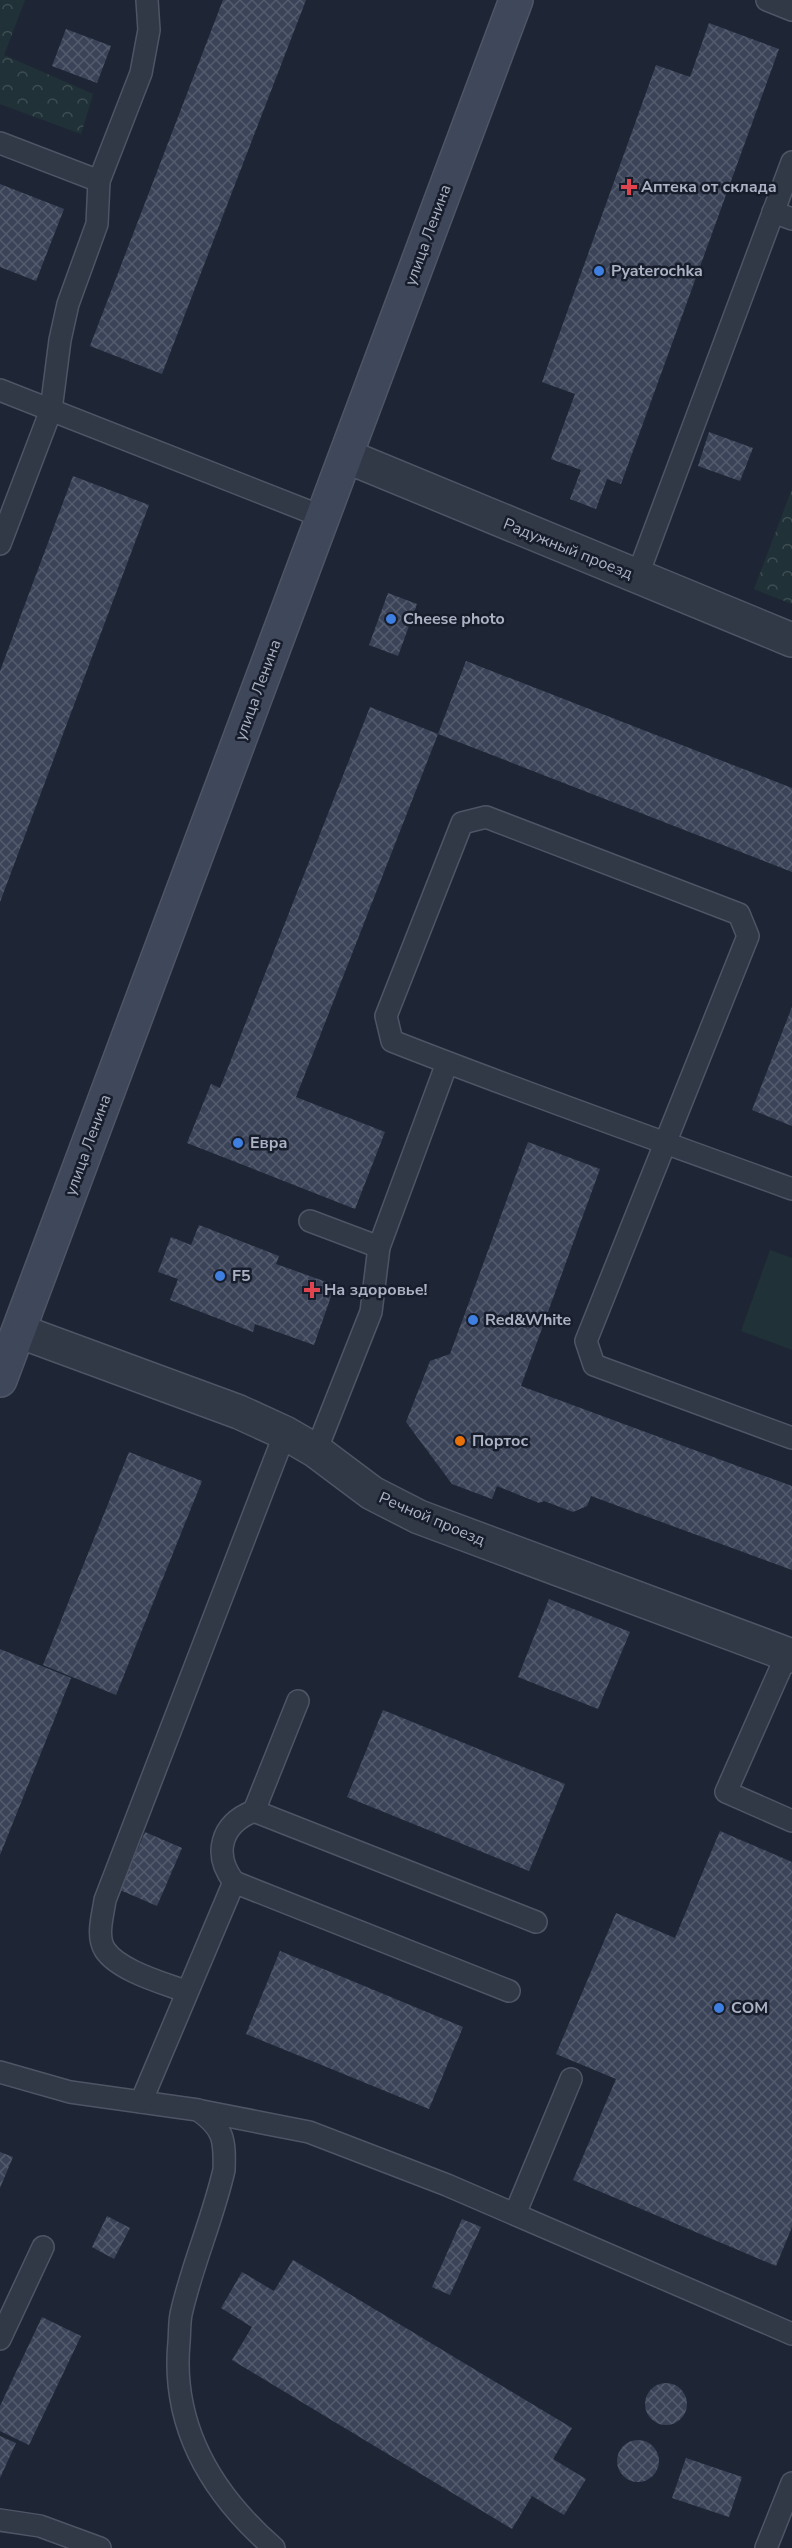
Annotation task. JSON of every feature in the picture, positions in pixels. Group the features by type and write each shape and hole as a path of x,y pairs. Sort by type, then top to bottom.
{"main road":[{"name":"улица Ленина","path":"0,1380 516,0"}],"street":[{"name":"Радужный проезд","path":"345,456 792,640"},
{"name":"Речной проезд","path":"19,1331 239,1412 285,1433 316,1451 372,1493 419,1517 789,1655"}],"lane":[{"path":"0,544 51,410 60,339 68,304 97,224 99,181 141,73 149,30 147,0"},
{"path":"767,0 792,9"},
{"path":"0,143 99,181"},
{"path":"637,578 783,216 792,162"},
{"path":"0,390 323,517"},
{"path":"792,1189 666,1143 447,1063 392,1041 386,1016 462,823 486,817 740,914 748,936 666,1143 586,1341 594,1365 792,1438"},
{"path":"316,1451 371,1312 379,1247 447,1063"},
{"path":"310,1221 379,1247"},
{"path":"187,1992 125,1967 105,1950 100,1930 105,1900 285,1433"},
{"path":"789,1655 726,1792 792,1821"},
{"path":"254,1811 298,1701"},
{"path":"509,1991 234,1882 226,1872 222,1860 225,1836 231,1825 245,1814 254,1811 536,1922"},
{"path":"141,2102 234,1882"},
{"path":"0,2072 70,2092 198,2110 309,2133 447,2185 792,2334"},
{"path":"514,2214 571,2079"},
{"path":"198,2110 214,2121 221,2134 224,2170 181,2311 176,2370 187,2428 216,2486 249,2526 274,2548"},
{"path":"0,2339 43,2247"},
{"path":"766,2548 792,2483"},
{"path":"0,2520 40,2526 100,2548"}],"green space":[{"path":"0,0 25,0 4,55 93,94 81,134 0,104"},
{"path":"792,489 792,604 754,589"},
{"path":"770,1250 792,1258 792,1350 741,1331"}],"building":[{"path":"223,0 306,0 162,374 90,346"},
{"path":"709,23 779,49 621,484 607,479 596,509 570,499 581,470 551,459 575,394 542,382 656,65 690,77"},
{"path":"66,29 111,46 97,83 52,66"},
{"path":"0,184 64,209 36,281 0,267"},
{"path":"709,432 753,448 740,481 698,466"},
{"path":"73,476 149,505 0,902 0,671"},
{"path":"388,593 417,604 398,656 369,645"},
{"path":"466,661 792,788 792,872 438,734"},
{"path":"370,707 438,734 296,1097 385,1132 355,1209 187,1143 211,1084 220,1088"},
{"path":"792,1007 792,1126 752,1110"},
{"path":"528,1142 600,1169 521,1386 792,1486 792,1570 591,1496 587,1506 573,1512 544,1501 539,1503 497,1486 492,1499 452,1484 406,1422 430,1361 450,1354"},
{"name":"F5","path":"199,1225 279,1256 276,1264 335,1285 314,1345 255,1324 253,1332 170,1300 178,1279 158,1272 171,1237 191,1245"},
{"path":"129,1452 202,1481 116,1695 43,1665"},
{"path":"549,1599 630,1632 598,1709 518,1677"},
{"path":"0,1649 71,1678 0,1855"},
{"path":"383,1710 565,1784 529,1871 347,1797"},
{"name":"СОМ","path":"720,1831 792,1862 792,2227 776,2266 573,2180 616,2079 556,2054 616,1913 675,1938"},
{"path":"145,1832 182,1848 157,1906 120,1890"},
{"path":"280,1951 463,2027 429,2109 246,2034"},
{"path":"0,2152 13,2157 0,2188"},
{"path":"107,2216 130,2228 114,2259 92,2247"},
{"path":"462,2219 481,2227 450,2295 432,2287"},
{"path":"293,2260 572,2428 553,2459 586,2479 564,2515 532,2496 512,2529 232,2360 252,2327 221,2308 242,2272 274,2291"},
{"path":"42,2317 81,2336 29,2445 0,2431 0,2406"},
{"path":"666,2383 674,2384 681,2389 686,2396 686,2412 681,2419 674,2424 666,2425 658,2424 651,2419 646,2412 645,2404 646,2396 651,2389 658,2384"},
{"path":"0,2436 16,2443 0,2478"},
{"path":"638,2440 646,2441 653,2446 658,2453 658,2469 653,2476 646,2481 638,2482 630,2481 623,2476 618,2469 617,2461 618,2453 623,2446 630,2441"},
{"path":"686,2458 742,2477 729,2517 672,2498"}],"place":[{"name":"Аптека от склада","path":"629,187"},
{"name":"Pyaterochka","path":"599,271"},
{"name":"Cheese photo","path":"391,619"},
{"name":"Евра","path":"238,1143"},
{"name":"F5","path":"220,1276"},
{"name":"На здоровье!","path":"312,1290"},
{"name":"Red&White","path":"473,1320"},
{"name":"Портос","path":"460,1441"},
{"name":"СОМ","path":"719,2008"}]}
